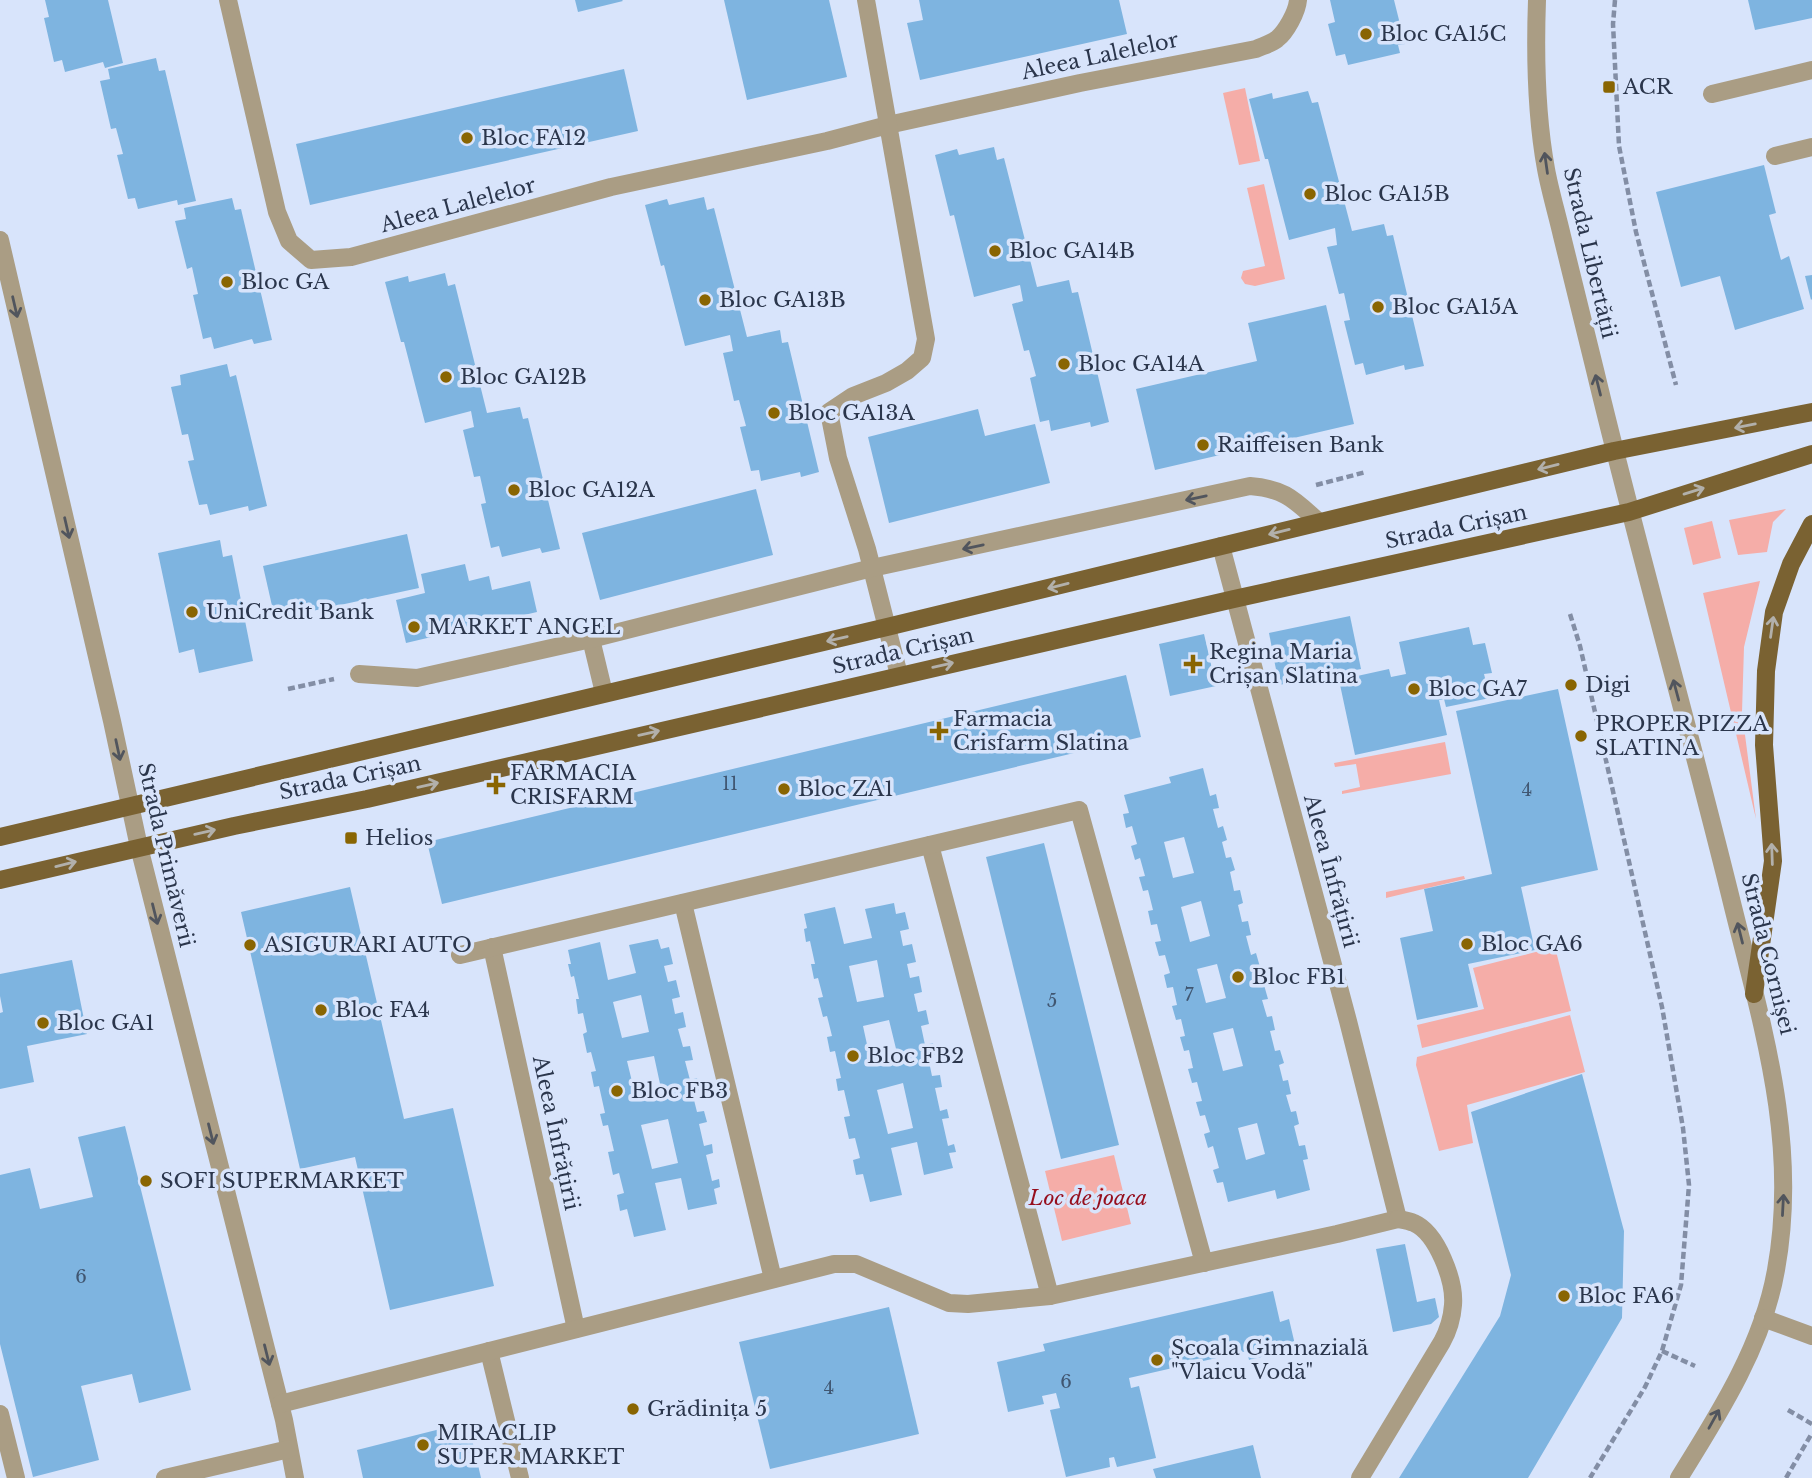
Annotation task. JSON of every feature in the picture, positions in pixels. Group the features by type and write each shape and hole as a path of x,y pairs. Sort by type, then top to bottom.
{"main road":[{"name":"Strada Crișan","path":"0,837 1614,451 1812,412"},
{"name":"Strada Crișan","path":"0,880 139,847 367,799 1234,598 1629,512 1812,454"},
{"path":"1754,994 1773,861 1764,746 1766,671 1774,612 1791,564 1812,524"}],"street":[{"name":"Aleea Lalelelor","path":"228,0 277,212 289,241 311,260 351,257 611,187 827,141 888,125 1080,83 1256,49 1277,39 1289,22 1298,0"},
{"path":"866,0 926,339 922,358 907,371 853,396 829,412 838,458 872,568 899,675"},
{"name":"Strada Libertății","path":"1537,0 1535,44 1546,168 1629,512"},
{"path":"1712,94 1812,70"},
{"path":"1775,156 1812,147"},
{"name":"Strada Primăverii","path":"0,240 139,847 280,1404 295,1478"},
{"path":"359,674 417,678 590,639 872,568 1250,486 1286,493 1319,522"},
{"name":"Strada Cornișei","path":"1629,512 1723,863 1772,1069 1783,1142 1783,1206 1776,1271 1763,1318 1734,1384 1679,1478"},
{"name":"Aleea Înfrățirii","path":"1221,547 1398,1219"},
{"path":"590,639 604,693"},
{"path":"460,955 1079,810 1204,1263"},
{"path":"930,845 1050,1296"},
{"path":"682,903 773,1279"},
{"name":"Aleea Înfrățirii","path":"492,947 576,1329"},
{"path":"280,1404 834,1264 856,1264 949,1303 968,1304 1050,1296 1398,1219 1417,1224 1436,1245 1449,1273 1454,1303 1449,1328 1442,1342 1360,1478"},
{"path":"1763,1318 1812,1336"},
{"path":"489,1351 520,1478"},
{"path":"0,1414 6,1460 16,1478"},
{"path":"164,1478 289,1449"}],"path":[{"path":"1615,0 1619,146 1636,232 1676,385"},
{"path":"1286,493 1366,472"},
{"path":"1570,614 1586,671 1662,1007 1683,1128 1689,1185 1681,1285 1662,1351 1645,1387 1590,1478"},
{"path":"288,689 359,674"},
{"path":"1662,1351 1695,1366"},
{"path":"1788,1410 1812,1424"},
{"path":"1786,1478 1812,1433"}],"green space":[{"path":"1245,88 1260,161 1239,165 1223,93"},
{"path":"1264,184 1285,279 1255,286 1245,284 1241,278 1243,271 1265,266 1247,188"},
{"path":"1786,509 1773,522 1767,552 1738,555 1729,520"},
{"path":"1712,521 1721,558 1693,565 1684,528"},
{"path":"1760,581 1744,647 1742,712 1756,819 1703,593"},
{"path":"1445,742 1451,774 1342,794 1342,791 1360,787 1356,764 1335,767 1334,763"},
{"path":"1464,876 1465,879 1386,898 1386,892"},
{"path":"1555,947 1571,1011 1422,1048 1417,1025 1484,1009 1473,968"},
{"path":"1570,1015 1585,1072 1467,1105 1473,1143 1439,1151 1416,1065 1417,1057"},
{"name":"Loc de joaca","path":"1114,1155 1131,1224 1062,1241 1045,1171"}],"building":[{"path":"45,0 108,0 123,63 105,68 103,62 65,72 62,60 54,62 44,18 49,17"},
{"path":"575,0 622,0 623,1 578,12"},
{"path":"724,0 829,0 847,77 747,100"},
{"path":"919,0 1119,0 1127,34 920,80 907,23 923,20"},
{"name":"Bloc GA15C","path":"1330,0 1394,0 1405,44 1398,45 1400,53 1348,65 1345,54 1336,56 1328,24 1335,22"},
{"path":"1748,0 1812,0 1812,18 1755,30"},
{"path":"156,58 159,71 165,70 196,201 178,205 177,200 138,209 135,198 128,199 117,155 123,154 116,128 111,129 100,81 110,79 108,69"},
{"name":"Bloc FA12","path":"624,69 638,131 310,205 296,144"},
{"path":"1308,91 1312,103 1318,102 1352,231 1384,224 1387,236 1393,235 1424,366 1405,370 1404,365 1366,375 1363,363 1355,365 1344,321 1350,320 1344,293 1339,294 1327,247 1337,245 1335,228 1289,240 1249,99 1272,93 1273,99"},
{"path":"994,147 997,160 1004,158 1037,287 1069,280 1072,293 1078,292 1109,422 1091,427 1090,422 1051,431 1049,420 1040,422 1030,378 1036,376 1029,350 1024,351 1012,304 1023,301 1020,285 974,297 954,215 950,216 935,155 957,149 959,155"},
{"path":"1764,165 1776,213 1769,215 1781,260 1789,256 1804,309 1735,330 1720,276 1681,287 1656,192"},
{"path":"704,197 707,210 714,208 747,337 780,330 782,343 788,342 819,472 801,477 800,472 761,481 759,470 751,471 740,427 746,426 739,400 734,401 723,353 733,351 730,335 685,346 645,205 667,199 669,205"},
{"name":"Bloc GA","path":"232,198 235,210 241,209 272,340 254,344 252,339 214,349 211,337 203,339 193,295 198,294 192,267 187,269 175,221 186,219 184,208"},
{"path":"445,273 448,286 455,284 487,413 520,407 523,419 528,418 560,549 542,553 540,548 502,557 499,546 491,548 481,504 486,503 480,476 474,477 463,430 474,427 471,411 425,423 385,282 408,276 409,282"},
{"path":"1812,275 1812,299 1811,300 1805,276"},
{"path":"1326,305 1354,424 1155,470 1136,389 1257,361 1248,323"},
{"path":"227,364 230,377 236,375 267,506 249,511 248,506 210,515 207,504 199,505 188,461 194,460 188,434 182,435 171,387 181,385 180,375"},
{"path":"978,409 985,436 1035,424 1050,483 889,523 868,437"},
{"path":"756,489 773,555 600,600 582,533"},
{"path":"407,534 419,588 275,619 263,566"},
{"path":"220,540 223,557 232,555 253,661 199,673 194,649 179,653 158,553"},
{"path":"465,564 469,581 489,576 492,590 530,581 537,612 406,643 396,600 425,593 421,574"},
{"path":"1350,616 1361,669 1279,685 1269,633"},
{"name":"Bloc GA7","path":"1469,627 1473,645 1485,643 1492,673 1484,674 1490,698 1446,707 1444,699 1439,700 1447,735 1355,755 1339,680 1389,669 1391,677 1406,674 1399,642"},
{"path":"1204,634 1216,686 1170,696 1159,644"},
{"name":"Bloc ZA1","path":"1126,675 1141,737 442,904 427,842"},
{"path":"1558,689 1598,870 1521,887 1535,950 1468,964 1478,1007 1417,1020 1400,938 1433,931 1424,889 1492,874 1456,711"},
{"path":"1203,768 1210,796 1216,794 1219,808 1213,809 1218,828 1223,826 1227,840 1222,842 1226,858 1231,857 1235,870 1230,872 1234,891 1240,890 1243,903 1238,905 1242,922 1248,921 1251,935 1246,936 1251,955 1256,953 1260,967 1254,968 1259,987 1264,985 1268,999 1262,1000 1267,1017 1272,1016 1275,1030 1270,1031 1275,1051 1280,1050 1284,1063 1279,1065 1283,1081 1288,1080 1291,1094 1286,1095 1291,1112 1296,1111 1299,1124 1294,1126 1299,1146 1305,1145 1308,1159 1303,1160 1310,1190 1277,1199 1275,1190 1228,1202 1223,1182 1217,1183 1213,1170 1219,1168 1213,1146 1208,1148 1204,1134 1210,1132 1205,1115 1200,1116 1196,1102 1202,1101 1197,1082 1192,1083 1188,1069 1193,1068 1189,1050 1184,1051 1180,1037 1185,1036 1181,1019 1176,1020 1172,1006 1177,1005 1173,987 1167,988 1164,975 1170,973 1165,955 1159,956 1155,942 1161,941 1157,924 1151,925 1148,911 1153,910 1148,890 1143,891 1139,877 1145,876 1140,858 1135,860 1131,846 1137,844 1132,826 1126,828 1123,814 1129,813 1124,795 1171,783 1169,777","holes":["1184,837 1194,873 1173,878 1164,842","1201,901 1210,936 1190,942 1181,907","1217,964 1226,998 1206,1003 1197,969","1233,1028 1243,1066 1223,1071 1213,1033","1257,1123 1265,1154 1246,1160 1238,1128"]},
{"path":"1044,843 1119,1145 1061,1159 986,857"},
{"name":"Bloc FA4","path":"350,887 404,1119 453,1108 494,1286 390,1310 355,1157 300,1169 241,912"},
{"path":"894,903 896,914 905,912 909,929 900,931 903,946 912,944 916,962 907,964 910,978 919,976 922,992 914,994 918,1012 926,1010 929,1024 921,1026 925,1045 933,1043 935,1055 928,1057 932,1076 940,1075 942,1087 935,1088 940,1111 947,1109 949,1118 942,1119 948,1146 954,1144 956,1152 949,1153 953,1168 924,1175 917,1142 891,1148 902,1195 870,1202 863,1174 856,1175 853,1160 860,1158 855,1138 849,1139 844,1117 850,1116 844,1090 838,1091 836,1079 841,1078 835,1051 830,1052 827,1037 832,1036 827,1016 823,1017 818,998 823,997 818,978 814,979 811,964 815,964 810,941 806,942 804,929 807,928 804,914 835,907 844,944 872,938 865,909","holes":["877,960 884,997 857,1002 849,966","889,1020 898,1057 871,1063 863,1026","903,1083 913,1128 888,1134 877,1090"]},
{"path":"658,939 661,949 669,947 673,964 664,966 668,982 676,980 680,997 672,999 675,1014 683,1012 686,1027 678,1029 683,1047 690,1046 693,1060 685,1061 690,1080 697,1078 700,1090 692,1092 697,1112 704,1111 707,1122 699,1124 704,1146 712,1144 713,1153 706,1155 712,1181 719,1179 720,1187 714,1189 717,1204 688,1210 681,1178 655,1183 666,1230 634,1237 627,1209 620,1211 617,1195 624,1193 619,1173 613,1175 608,1152 614,1151 608,1125 603,1126 600,1114 605,1113 599,1086 594,1087 591,1072 596,1071 591,1052 587,1053 583,1013 578,1014 576,999 579,999 574,976 571,977 568,964 571,964 568,950 600,942 608,980 636,973 629,945","holes":["641,995 649,1032 622,1038 613,1002","654,1056 662,1093 636,1098 627,1061","668,1119 678,1163 652,1169 641,1125"]},
{"name":"Bloc GA1","path":"72,960 87,1034 27,1046 34,1082 0,1089 0,1013 3,1012 0,974"},
{"name":"Bloc FA6","path":"1582,1074 1624,1231 1622,1318 1528,1478 1399,1478 1500,1316 1511,1275 1471,1112"},
{"path":"125,1126 191,1390 139,1403 132,1374 81,1386 99,1460 33,1477 0,1344 0,1175 30,1168 40,1209 93,1197 78,1137"},
{"path":"1405,1244 1417,1302 1435,1298 1439,1317 1431,1324 1393,1332 1376,1249"},
{"name":"Școala Gimnazială \"Vlaicu Vodă\"","path":"1273,1291 1280,1322 1289,1319 1296,1349 1249,1360 1247,1351 1129,1378 1131,1388 1139,1386 1156,1458 1117,1467 1114,1457 1109,1458 1110,1467 1066,1477 1050,1410 1060,1408 1056,1393 1042,1396 1044,1404 1008,1412 997,1362 1045,1351 1043,1344"},
{"path":"889,1307 919,1434 770,1469 739,1342"},
{"path":"468,1422 481,1478 363,1478 357,1450"},
{"path":"1253,1445 1261,1478 1156,1478 1153,1469"}],"place":[{"name":"Bloc GA15C","path":"1366,34"},
{"name":"ACR","path":"1609,87"},
{"name":"Bloc FA12","path":"467,138"},
{"name":"Bloc GA15B","path":"1310,194"},
{"name":"Bloc GA14B","path":"995,251"},
{"name":"Bloc GA","path":"227,282"},
{"name":"Bloc GA13B","path":"705,300"},
{"name":"Bloc GA15A","path":"1378,307"},
{"name":"Bloc GA14A","path":"1064,364"},
{"name":"Bloc GA12B","path":"446,377"},
{"name":"Bloc GA13A","path":"774,413"},
{"name":"Raiffeisen Bank","path":"1203,445"},
{"name":"Bloc GA12A","path":"514,490"},
{"name":"UniCredit Bank","path":"192,612"},
{"name":"MARKET ANGEL","path":"414,627"},
{"name":"Regina Maria Crișan Slatina","path":"1193,664"},
{"name":"Digi","path":"1571,685"},
{"name":"Bloc GA7","path":"1414,689"},
{"name":"Farmacia Crisfarm Slatina","path":"939,731"},
{"name":"PROPER PIZZA SLATINA","path":"1581,736"},
{"name":"FARMACIA CRISFARM","path":"496,785"},
{"name":"Bloc ZA1","path":"784,789"},
{"name":"Helios","path":"351,838"},
{"name":"Bloc GA6","path":"1467,944"},
{"name":"ASIGURARI AUTO","path":"250,945"},
{"name":"Bloc FB1","path":"1238,977"},
{"name":"Bloc FA4","path":"321,1010"},
{"name":"Bloc GA1","path":"43,1023"},
{"name":"Bloc FB2","path":"853,1056"},
{"name":"Bloc FB3","path":"617,1091"},
{"name":"SOFI SUPERMARKET","path":"146,1181"},
{"name":"Bloc FA6","path":"1564,1296"},
{"name":"Școala Gimnazială \"Vlaicu Vodă\"","path":"1157,1360"},
{"name":"Grădinița 5","path":"633,1409"},
{"name":"MIRACLIP SUPER MARKET","path":"423,1445"}]}
